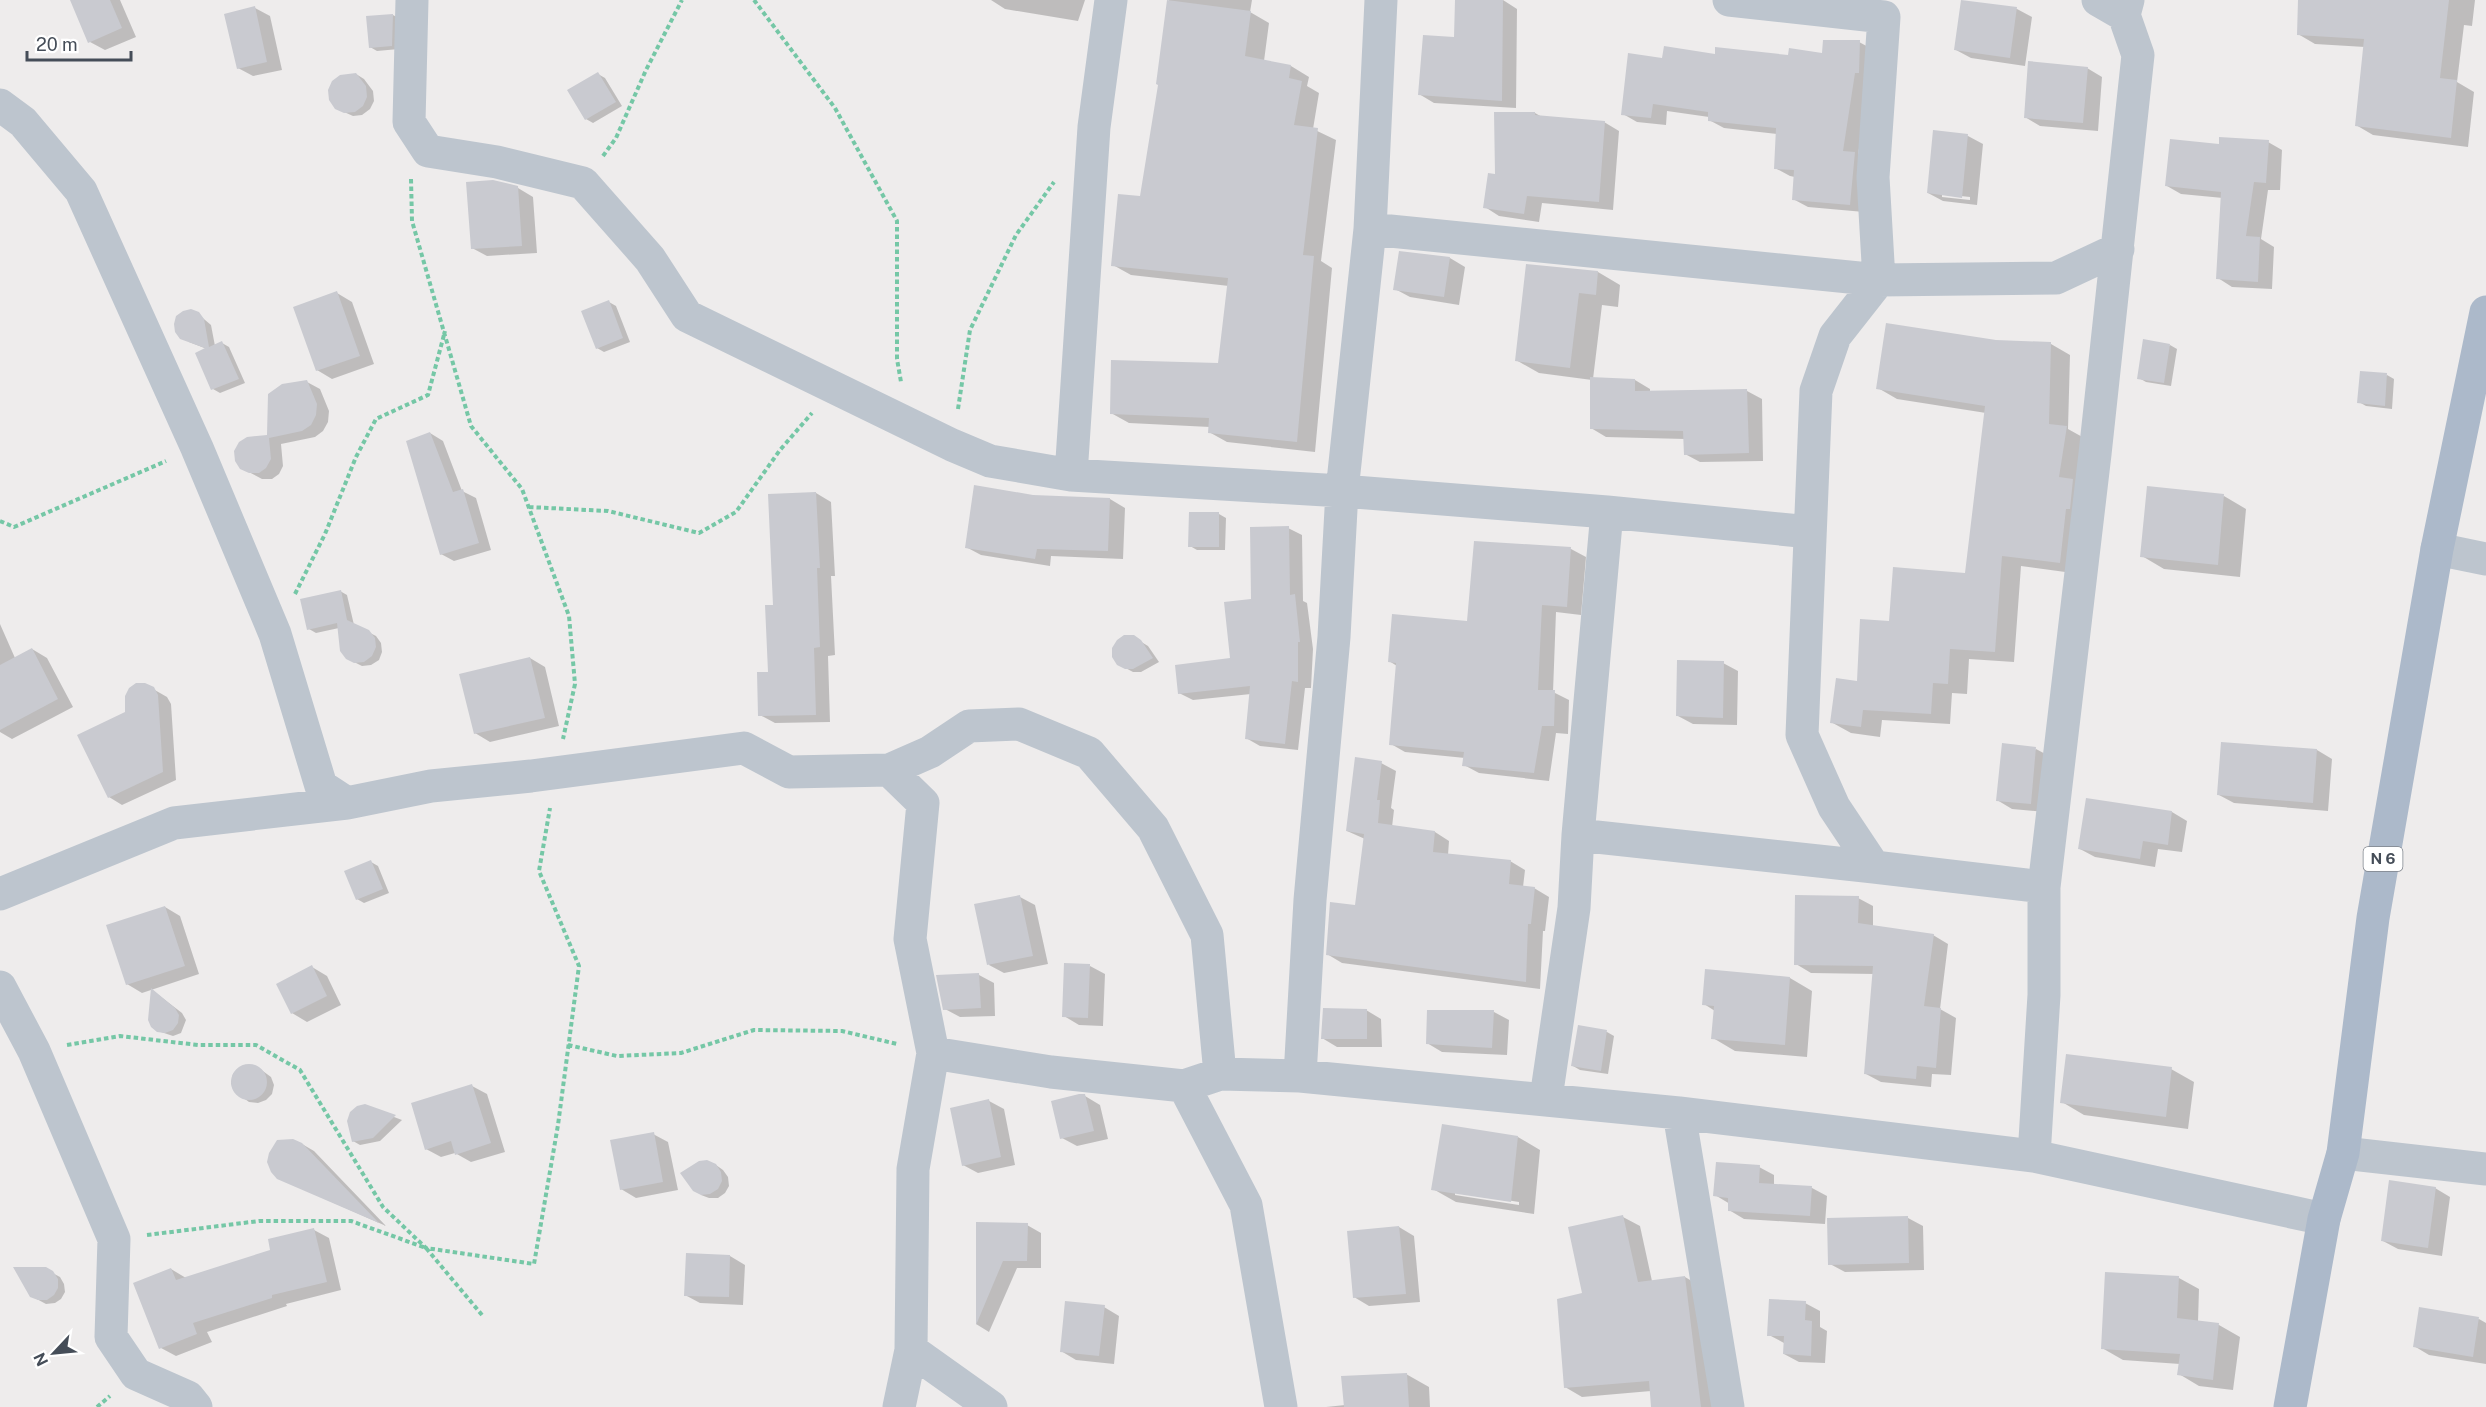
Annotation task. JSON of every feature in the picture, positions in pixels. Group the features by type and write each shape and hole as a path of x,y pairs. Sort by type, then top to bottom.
{"main road":[{"name":"N 6","path":"2290,1407 2324,1219 2343,1152 2373,918 2437,549 2486,312"}],"street":[{"path":"412,0 409,122 428,151 497,162 583,183 650,259 687,316 952,445 990,460 1071,475 1342,491 1607,512 1810,532"},
{"path":"1071,475 1094,128 1111,0"},
{"path":"1300,1076 1310,900 1334,637 1342,491 1370,229 1381,0"},
{"path":"1730,0 1885,9 1873,177 1879,280 1835,336 1816,391 1802,735 1834,807 1874,867"},
{"path":"2034,1156 2044,995 2044,887 2118,249 2138,55 2116,5"},
{"path":"0,105 23,122 81,191 197,448 275,634 321,786 347,802"},
{"path":"1370,229 1879,280 2056,278 2118,249"},
{"path":"1546,1098 1574,908 1578,835 1607,512"},
{"path":"2437,549 2486,559"},
{"path":"0,894 174,823 347,802 431,786 556,773 744,748 789,772 889,770 930,752 969,726 1019,724 1089,753 1153,828 1207,935 1220,1074"},
{"path":"889,770 923,803 910,939 933,1053 913,1169 911,1350 899,1407"},
{"path":"1578,835 2044,887"},
{"path":"0,987 34,1051 114,1239 111,1337 136,1374 188,1397 196,1407"},
{"path":"933,1053 1051,1072 1184,1086 1220,1074 1300,1076 1546,1098 1679,1113 2034,1156 2324,1219"},
{"path":"1184,1086 1246,1204 1281,1407"},
{"path":"1679,1113 1728,1407"},
{"path":"2343,1152 2486,1169"},
{"path":"911,1350 991,1407"}],"path":[{"path":"583,183 616,138 646,70 682,0"},
{"path":"754,0 836,108 897,221 897,359 908,424"},
{"path":"114,1239 259,1221 351,1221 426,1248 534,1264 558,1125 579,966 539,871 556,773 575,684 569,616 522,489 471,426 412,221 411,177"},
{"path":"952,445 970,330 1016,235 1055,181"},
{"path":"275,634 324,534 356,457 376,418 428,395 445,331"},
{"path":"529,507 608,511 699,533 736,512 780,450 834,388"},
{"path":"0,521 14,527 197,448"},
{"path":"568,1045 617,1056 681,1053 754,1030 842,1031 933,1053"},
{"path":"34,1051 120,1036 198,1045 256,1045 300,1070 383,1207 426,1248 482,1315"}],"building":[{"path":"70,0 110,0 122,28 88,43"},
{"path":"1167,0 1251,11 1245,56 1291,65 1289,78 1302,81 1294,125 1318,128 1303,255 1314,256 1297,442 1208,433 1209,418 1110,414 1111,360 1218,363 1228,278 1111,266 1118,194 1140,196 1158,85 1156,84"},
{"path":"1455,0 1503,0 1502,101 1418,95 1423,35 1454,37"},
{"path":"1961,0 2017,7 2010,58 1954,50"},
{"path":"2298,0 2449,0 2440,78 2457,80 2451,138 2355,126 2364,39 2297,35"},
{"path":"255,6 267,62 237,69 224,14"},
{"path":"393,14 392,46 369,48 366,16"},
{"path":"1823,40 1860,40 1859,73 1855,73 1843,151 1855,152 1850,205 1792,200 1794,170 1774,169 1776,128 1708,121 1708,112 1653,104 1651,118 1621,115 1628,53 1662,58 1664,46 1715,54 1715,47 1788,55 1789,48 1822,53"},
{"path":"2028,61 2088,67 2083,123 2024,118"},
{"path":"598,72 616,102 585,120 567,90"},
{"path":"356,73 366,86 367,97 363,106 355,112 344,113 335,109 329,100 328,90 332,81 340,75"},
{"path":"1494,112 1535,112 1535,115 1605,121 1599,202 1527,196 1524,214 1483,208 1488,173 1495,174"},
{"path":"1933,130 1968,134 1962,198 1927,193"},
{"path":"2219,137 2269,140 2266,183 2254,182 2246,236 2260,237 2258,282 2216,279 2221,192 2165,186 2170,139 2219,144"},
{"path":"493,180 518,186 522,246 471,249 466,182"},
{"path":"1399,251 1450,257 1444,297 1393,290"},
{"path":"1526,264 1598,271 1596,295 1579,293 1570,368 1515,361"},
{"path":"337,291 360,356 316,371 293,307"},
{"path":"609,300 623,338 596,349 581,311"},
{"path":"191,309 199,312 204,319 209,347 222,341 239,379 211,390 195,353 205,348 180,339 175,332 176,316"},
{"path":"1886,323 1996,340 2051,342 2049,424 2067,426 2059,477 2073,479 2070,509 2066,509 2060,563 2002,556 1995,652 1950,649 1948,684 1933,683 1931,714 1863,710 1861,727 1830,723 1836,678 1857,681 1860,619 1889,621 1893,567 1965,573 1985,406 1876,389"},
{"path":"2143,339 2170,344 2164,383 2137,379"},
{"path":"2360,371 2387,373 2385,406 2357,403"},
{"path":"1590,377 1635,379 1635,391 1747,389 1749,453 1684,455 1683,431 1590,429"},
{"path":"307,380 317,404 316,415 311,425 302,431 269,438 271,459 266,468 259,473 249,473 240,469 235,461 234,451 239,442 247,437 267,435 268,394 282,384"},
{"path":"430,432 453,492 463,489 479,543 440,555 406,441"},
{"path":"974,485 1033,495 1110,498 1108,551 1037,549 1035,559 965,548"},
{"path":"2147,486 2224,494 2218,565 2140,557"},
{"path":"816,492 820,568 817,568 820,647 814,648 816,715 758,716 757,672 768,672 765,605 773,605 768,494"},
{"path":"1189,512 1219,512 1219,547 1188,547"},
{"path":"1289,526 1290,595 1295,594 1300,642 1298,642 1298,682 1292,681 1285,744 1245,739 1250,686 1178,694 1175,665 1230,658 1224,602 1251,599 1250,527"},
{"path":"1474,541 1571,547 1567,607 1542,605 1538,690 1555,690 1554,726 1542,726 1534,773 1462,766 1464,752 1389,745 1396,663 1388,662 1392,614 1467,621"},
{"path":"341,590 347,620 369,630 375,638 376,647 372,656 364,662 354,663 346,659 340,651 337,623 307,630 300,599"},
{"path":"1124,635 1134,635 1141,640 1153,658 1133,669 1125,669 1117,665 1112,657 1112,648"},
{"path":"32,648 58,699 0,730 0,665"},
{"path":"530,657 545,718 474,734 459,674"},
{"path":"1677,660 1724,661 1723,718 1676,716"},
{"path":"136,683 145,683 154,687 158,695 163,772 108,798 77,735 125,712 125,696 129,688"},
{"path":"2221,742 2317,749 2313,803 2217,795"},
{"path":"2002,743 2036,747 2031,804 1996,801"},
{"path":"1355,757 1382,761 1377,800 1380,800 1378,823 1435,831 1433,852 1511,860 1509,884 1535,887 1531,924 1528,924 1526,982 1326,955 1330,902 1355,905 1364,834 1346,831"},
{"path":"2086,798 2172,811 2168,845 2143,841 2140,859 2078,849"},
{"path":"371,860 383,889 356,900 344,871"},
{"path":"1020,895 1033,956 987,965 974,904"},
{"path":"1795,895 1859,896 1858,923 1934,934 1924,1006 1941,1008 1936,1068 1917,1066 1916,1079 1864,1074 1873,966 1794,965"},
{"path":"165,906 185,966 126,985 106,925"},
{"path":"1064,963 1090,964 1088,1018 1062,1017"},
{"path":"312,965 327,996 291,1014 276,984"},
{"path":"1705,969 1790,977 1785,1045 1711,1039 1714,1006 1702,1005"},
{"path":"979,973 981,1008 943,1010 936,975"},
{"path":"151,988 175,1008 179,1015 178,1023 173,1030 165,1033 157,1032 151,1027 148,1020"},
{"path":"1323,1008 1367,1009 1367,1039 1321,1039"},
{"path":"1427,1010 1494,1010 1492,1048 1426,1044"},
{"path":"1578,1025 1607,1030 1601,1071 1571,1066"},
{"path":"2066,1054 2172,1067 2166,1117 2060,1103"},
{"path":"249,1064 262,1069 267,1082 262,1095 249,1100 236,1095 231,1082 236,1069"},
{"path":"472,1084 491,1143 455,1155 451,1141 425,1150 411,1103"},
{"path":"1085,1094 1094,1131 1060,1139 1051,1101"},
{"path":"989,1099 1001,1157 962,1166 950,1108"},
{"path":"365,1104 396,1115 373,1138 352,1142 347,1121 350,1112 357,1106"},
{"path":"1442,1124 1518,1136 1511,1202 1431,1190"},
{"path":"654,1132 663,1182 620,1190 610,1140"},
{"path":"293,1139 302,1143 379,1223 277,1179 267,1162 269,1153 277,1140"},
{"path":"707,1160 716,1164 721,1172 722,1181 718,1189 710,1194 701,1195 693,1191 680,1173 699,1161"},
{"path":"1716,1162 1760,1165 1759,1183 1812,1186 1810,1216 1728,1211 1728,1198 1713,1196"},
{"path":"2389,1180 2436,1187 2428,1248 2381,1241"},
{"path":"1623,1215 1638,1282 1685,1276 1701,1407 1651,1407 1649,1381 1564,1388 1557,1299 1582,1293 1568,1227"},
{"path":"1908,1216 1909,1263 1828,1265 1827,1218"},
{"path":"976,1222 1028,1223 1027,1261 1003,1261 976,1325"},
{"path":"1399,1226 1406,1294 1353,1298 1347,1231"},
{"path":"314,1228 327,1282 272,1295 272,1298 193,1323 197,1334 159,1349 133,1283 171,1268 176,1280 270,1250 268,1239"},
{"path":"686,1253 730,1255 729,1297 684,1296"},
{"path":"13,1267 46,1267 53,1271 58,1279 58,1288 47,1300 30,1297"},
{"path":"2105,1272 2179,1276 2177,1318 2219,1323 2213,1380 2177,1375 2180,1354 2101,1349"},
{"path":"1769,1299 1806,1301 1805,1320 1812,1321 1811,1356 1783,1354 1784,1336 1767,1336"},
{"path":"1065,1301 1105,1305 1099,1356 1060,1352"},
{"path":"2419,1307 2479,1317 2473,1357 2413,1347"},
{"path":"1407,1373 1409,1407 1344,1407 1341,1376"}]}
